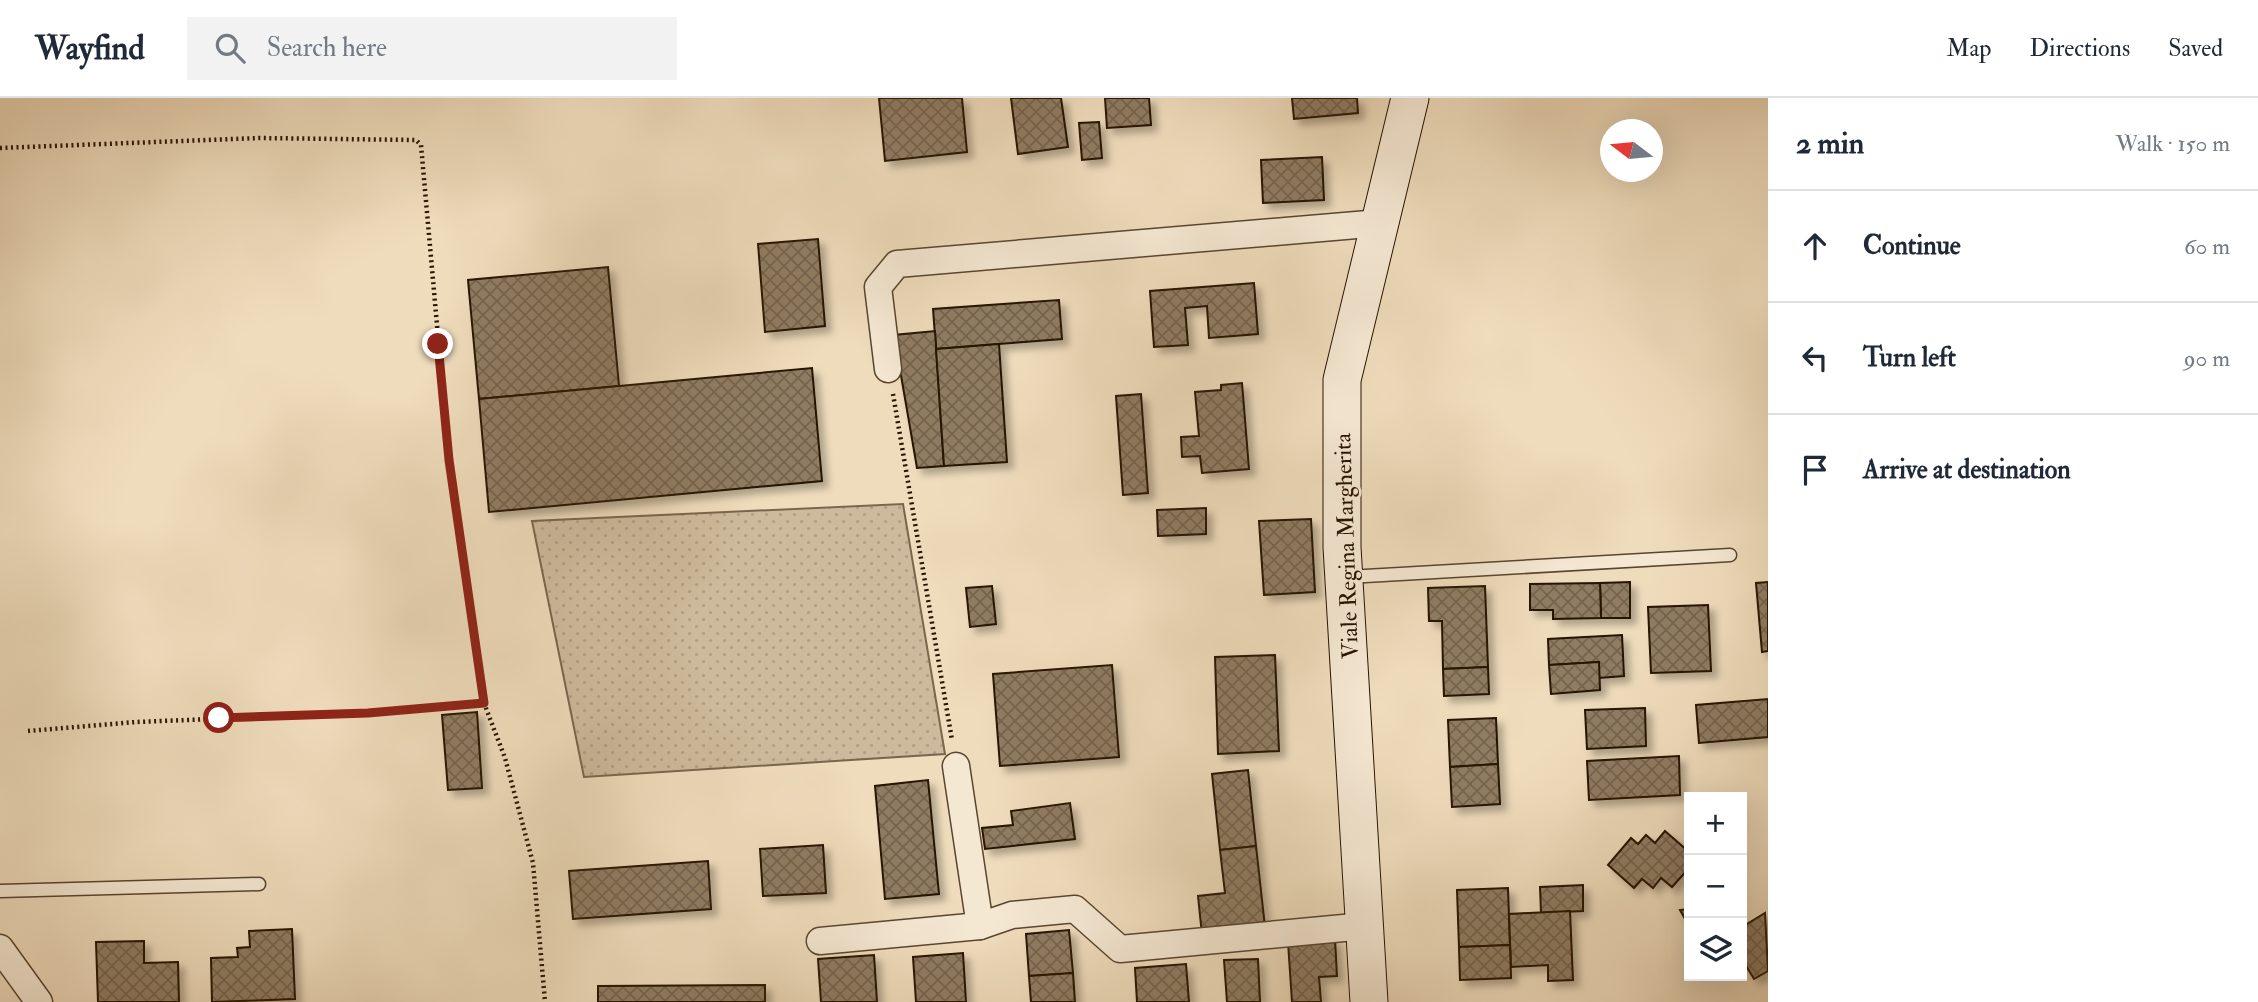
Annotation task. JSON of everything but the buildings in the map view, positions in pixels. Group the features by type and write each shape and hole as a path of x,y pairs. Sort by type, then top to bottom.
{"street":[{"name":"Viale Regina Margherita","path":"1370,1002 1344,578 1342,380 1410,98"},
{"path":"888,369 878,287 897,264 1380,223"},
{"path":"956,765 980,926"},
{"path":"820,941 980,926 1012,915 1075,909 1120,949 1365,926"},
{"path":"0,948 39,1002"}],"lane":[{"path":"1344,578 1730,555"},
{"path":"0,891 259,884"}],"path":[{"path":"0,148 259,138 416,140 421,145 449,460 484,703 505,758 533,863 545,1002"},
{"path":"888,369 956,765"},
{"path":"28,732 135,722 342,714 484,703"}],"shaded area":[{"path":"903,504 945,754 584,777 532,521"}],"route":[{"path":"219,718 368,713 484,703 449,460 438,344"}]}
